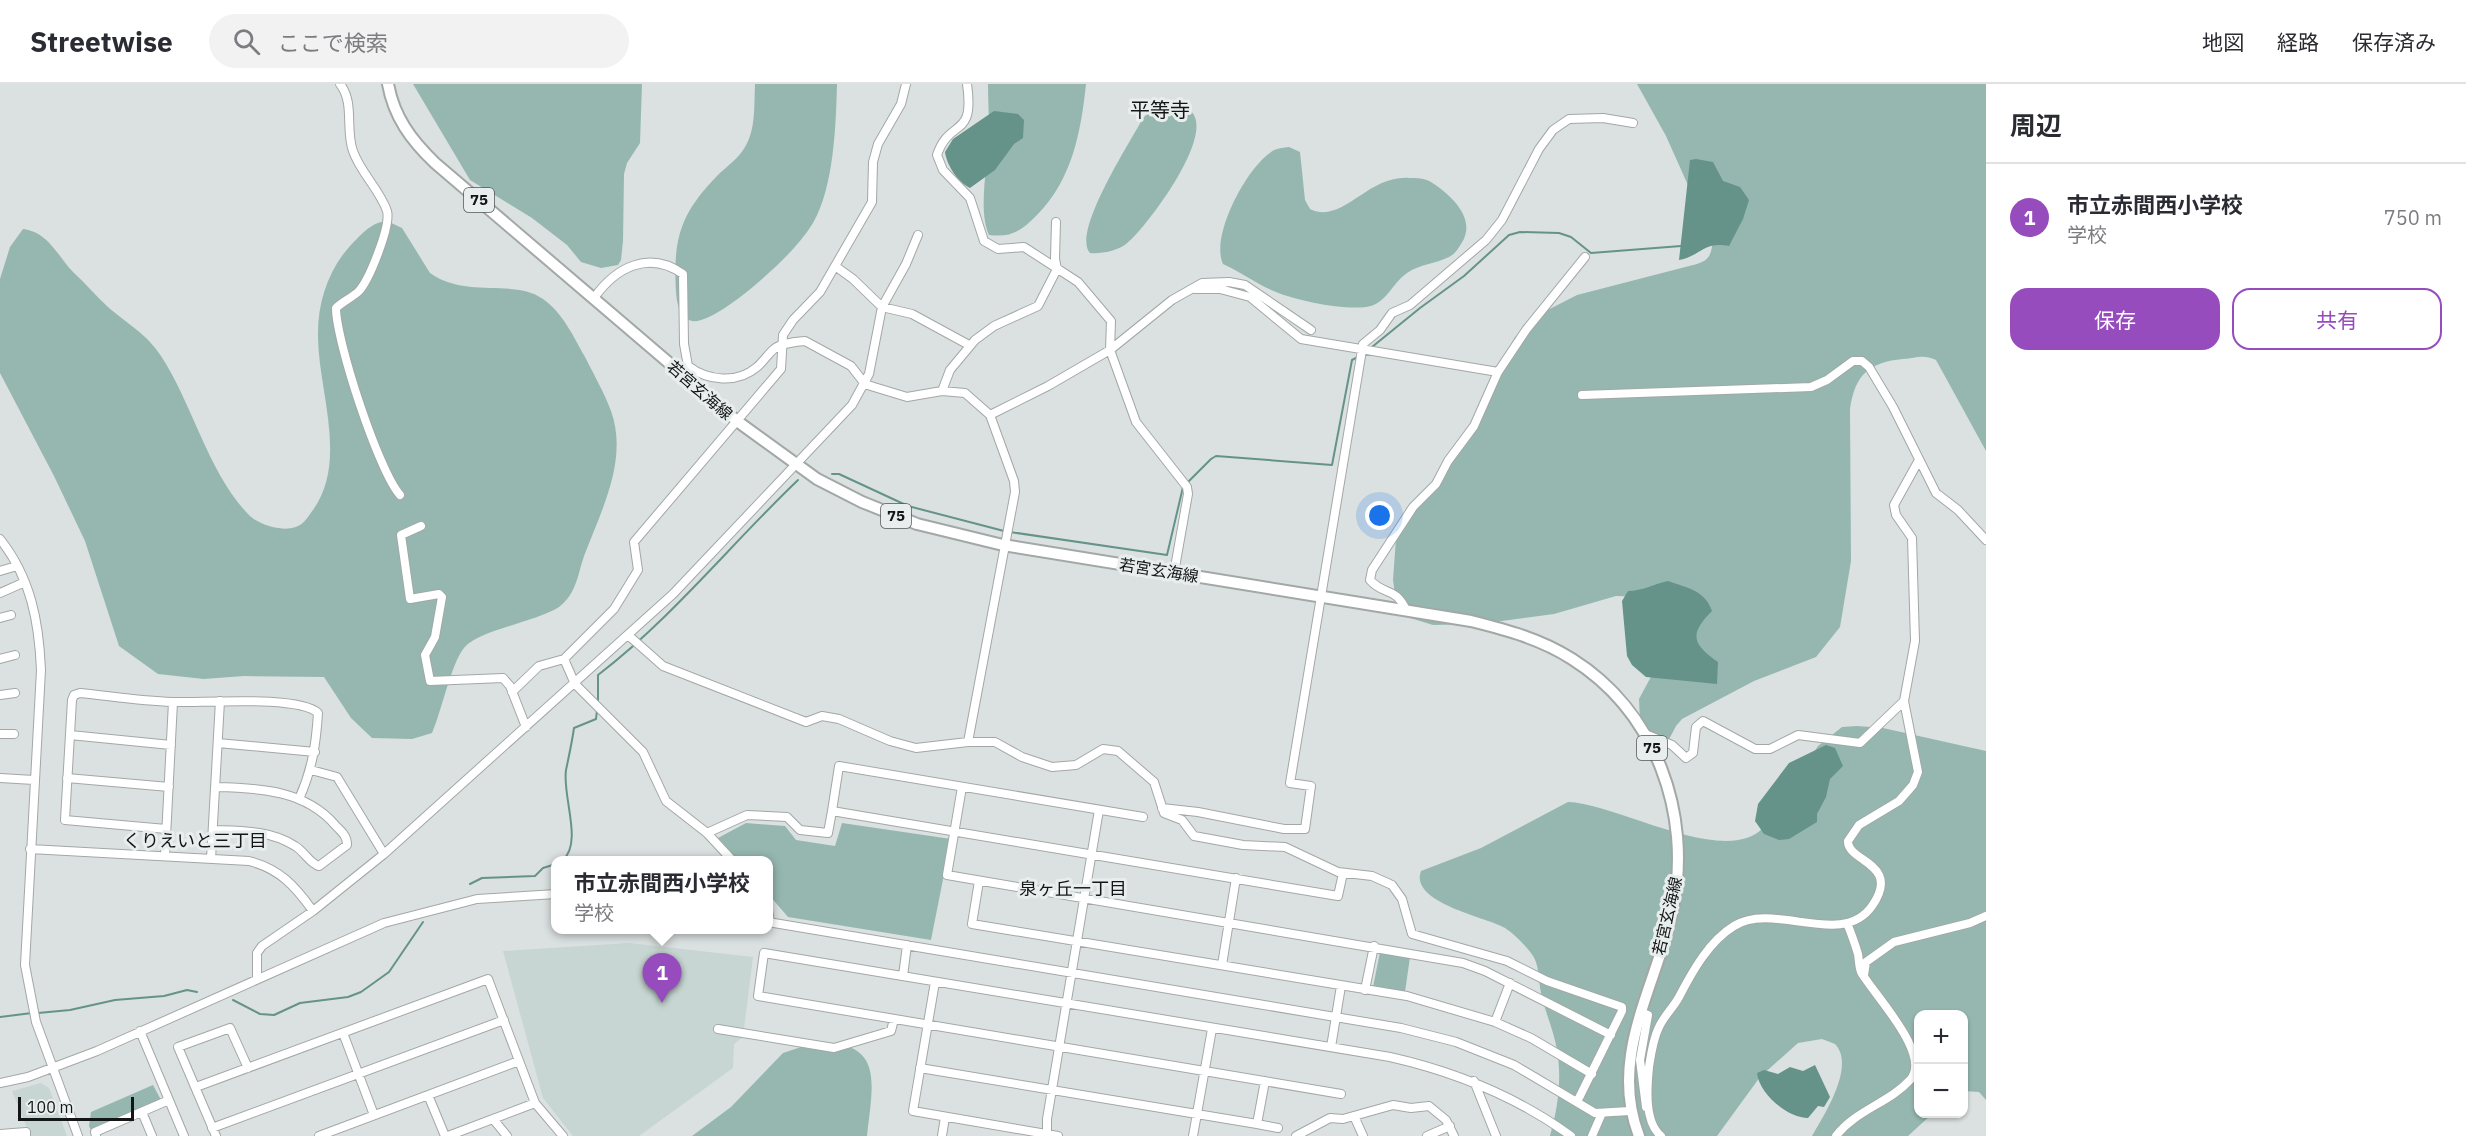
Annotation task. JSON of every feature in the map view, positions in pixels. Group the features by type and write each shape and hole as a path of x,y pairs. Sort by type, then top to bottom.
{"main road":[{"name":"若宮玄海線","path":"388,84 398,118 420,148 737,421 796,465 845,494 882,510 959,536 1406,610 1508,631 1552,648 1592,673 1611,691 1645,734 1670,790 1678,831 1678,872 1673,909 1640,1012 1629,1056 1630,1111 1639,1136"}],"street":[{"path":"340,84 344,89 349,113 352,150 387,211 387,224 368,278 358,292 336,308 336,322 347,366 386,474 400,495"},
{"path":"512,692 539,666 564,659 614,609 637,573 638,564 634,542 781,369 783,335 793,320 820,292 872,202 873,162 878,144 901,104 906,84"},
{"path":"967,84 970,106 967,121 940,144 937,156 943,170 970,198 984,241 998,249 1024,247 1078,282 1111,321 1110,350 1136,423 1187,487 1188,494 1174,573"},
{"path":"1162,808 1209,814 1284,830 1305,829 1311,786 1290,783 1360,351 1363,344 1380,330 1392,313 1410,305 1486,240 1502,220 1539,149 1553,130 1569,119 1603,118 1633,123"},
{"path":"942,391 950,370 969,345 994,326 1038,306 1057,269 1055,260 1056,222"},
{"path":"257,977 256,952 313,911 384,854 673,594 852,405 865,384 882,307 906,264 918,234"},
{"path":"1406,610 1394,593 1374,584 1369,576 1413,507 1436,484 1448,461 1474,426 1498,372 1526,330 1585,257"},
{"path":"594,298 621,271 638,262 670,265 683,274 684,344 688,366 697,373 709,377 737,378 756,368 774,349 806,341 851,366 865,384 907,397 942,391 965,393 990,415 1014,482 1015,492 1003,545 968,742"},
{"path":"835,266 853,279 882,307 912,314 969,345"},
{"path":"990,415 1048,386 1110,350 1188,289 1202,283 1217,281 1245,285 1311,330"},
{"path":"1188,289 1237,292 1250,297 1301,339 1360,351 1498,372"},
{"path":"1582,395 1781,390 1811,387 1827,380 1853,361 1862,361 1869,367 1893,407 1936,493 1958,510 1986,540"},
{"path":"1650,1117 1649,1068 1659,1026 1675,1004 1699,962 1728,929 1747,920 1765,917 1820,924 1847,923 1869,910 1877,896 1879,880 1874,866 1849,849 1850,836 1859,825 1899,801 1913,785 1917,776 1904,701 1915,642 1912,538 1896,515 1894,505 1919,460"},
{"path":"421,526 401,535 410,599 434,594 439,594 441,597 435,637 424,655 430,681 498,676 507,682 526,727"},
{"path":"0,539 25,582 37,618 40,641 41,670 26,933 28,989 52,1068 78,1136"},
{"path":"0,571 17,566"},
{"path":"0,593 25,582"},
{"path":"0,618 10,615"},
{"path":"628,635 663,666 806,722 822,716 839,719 890,741 916,748 968,742 995,742 1022,757 1053,767 1070,767 1103,749 1118,751 1154,782 1159,789 1164,813 1182,820 1194,836 1243,845 1285,847 1343,873 1372,876 1392,885 1402,899 1412,934 1498,958 1547,981 1622,1007 1611,1035 1577,1102"},
{"path":"0,660 15,655"},
{"path":"564,659 574,684 643,752 666,801 707,833 728,856"},
{"path":"0,695 15,693"},
{"path":"166,829 65,820 72,700 80,693 173,702 220,701 311,707 318,713 315,752 311,770 299,799"},
{"path":"211,859 220,701"},
{"path":"1645,734 1671,745 1686,758 1693,753 1696,727 1703,720 1755,749 1770,749 1798,735 1860,743 1904,701"},
{"path":"165,856 173,702"},
{"path":"0,734 14,734"},
{"path":"70,735 171,745"},
{"path":"218,742 315,752"},
{"path":"707,833 747,815 787,817 800,830 828,833 839,766 1143,817"},
{"path":"311,770 337,777 384,854"},
{"path":"0,778 34,780"},
{"path":"68,778 169,787"},
{"path":"213,830 267,834 294,845 314,865 319,866 347,845 347,838 320,811 299,799 265,789 216,787"},
{"path":"962,787 947,875 1463,963 1510,983 1611,1035"},
{"path":"1047,1135 1099,810"},
{"path":"832,811 1338,896 1343,873"},
{"path":"30,849 249,861 275,870 296,887 313,911"},
{"path":"1222,965 1236,878"},
{"path":"979,881 972,924 1407,996 1495,1022 1531,1038 1592,1074"},
{"path":"0,1083 52,1068 140,1031 356,933 431,909 477,899 551,894"},
{"path":"1864,975 1866,962 1894,942 1961,926 1986,916"},
{"path":"773,923 1401,1028 1456,1042 1514,1065 1589,1110 1602,1113 1630,1111"},
{"path":"1836,1136 1856,1115 1905,1085 1916,1071 1917,1065 1901,1030 1864,975 1847,923"},
{"path":"903,976 907,945"},
{"path":"1365,990 1374,946"},
{"path":"1341,1094 758,996 764,953 1423,1064 1474,1081 1526,1106 1571,1136"},
{"path":"196,1087 488,979 535,1103 563,1136"},
{"path":"935,982 913,1111 1058,1136"},
{"path":"1495,1022 1510,983"},
{"path":"1331,1047 1341,986"},
{"path":"1640,1012 1648,1015 1641,1068 1644,1103 1661,1136"},
{"path":"718,1029 834,1048 891,1031 894,1019"},
{"path":"248,1068 230,1028 178,1047 214,1132 359,1074 504,1020"},
{"path":"1193,1136 1212,1029"},
{"path":"140,1031 184,1136"},
{"path":"343,1033 374,1115"},
{"path":"319,1136 519,1061"},
{"path":"920,1068 1278,1128"},
{"path":"1257,1124 1265,1081"},
{"path":"1474,1081 1496,1136"},
{"path":"428,1095 447,1136 535,1103"},
{"path":"96,1136 95,1132 169,1100"},
{"path":"1296,1136 1330,1119 1354,1116 1393,1105 1411,1108 1429,1106 1450,1126 1454,1136"},
{"path":"142,1112 152,1136"},
{"path":"1592,1136 1602,1113"},
{"path":"1354,1116 1364,1136"},
{"path":"942,1136 945,1117"},
{"path":"493,1119 507,1136"},
{"path":"1427,1136 1450,1126"},
{"path":"0,1134 26,1132 26,1136"}],"shaded area":[{"path":"413,84 642,84 640,143 627,163 624,174 623,241 621,260 618,265 601,268 581,262 567,245 532,218 470,180"},
{"path":"755,84 837,84 830,174 813,223 794,248 749,290 724,308 706,318 692,321 681,313 676,296 675,273 678,242 687,215 704,190 736,159 749,140 753,124"},
{"path":"988,84 1086,84 1078,137 1059,187 1032,220 1021,229 997,236 989,235 984,212 984,184 989,143"},
{"path":"1637,84 1986,84 1986,451 1936,360 1924,357 1891,361 1866,372 1856,387 1850,409 1851,561 1840,627 1816,657 1754,681 1682,719 1666,745 1649,750 1641,745 1639,699 1653,673 1651,597 1616,596 1554,614 1479,624 1433,625 1407,617 1397,608 1393,580 1396,539 1423,494 1461,451 1497,369 1515,337 1538,315 1577,295 1697,264 1705,261 1709,256 1713,241 1666,136"},
{"path":"1178,106 1193,113 1196,128 1192,148 1181,171 1151,217 1126,244 1109,252 1090,253 1086,242 1095,208 1143,118 1155,107"},
{"path":"994,111 1018,114 1024,120 1023,138 1014,144 995,170 970,188 954,173 945,152 953,139"},
{"path":"1289,147 1300,152 1305,200 1310,209 1322,212 1333,210 1380,184 1394,179 1423,179 1439,187 1460,208 1466,226 1461,244 1449,257 1407,273 1379,302 1356,308 1333,306 1285,295 1223,264 1220,252 1222,237 1226,221 1241,188 1261,161 1271,152"},
{"path":"1690,160 1713,162 1723,181 1740,187 1749,200 1743,219 1729,246 1708,247 1679,260"},
{"path":"387,221 402,228 430,273 444,281 474,287 518,290 531,293 550,305 572,333 605,397 616,429 617,447 606,500 570,595 559,607 549,612 482,636 464,648 455,665 432,733 412,739 372,738 351,718 324,677 244,676 204,679 158,674 119,646 85,541 0,373 0,279 10,247 23,229 46,239 73,272 104,303 143,335 155,348 172,375 222,479 248,514 258,522 271,527 285,529 298,526 313,510 324,490 329,469 329,423 318,333 320,309 326,286 336,265 350,246 371,226"},
{"path":"1668,581 1700,594 1709,604 1712,611 1700,626 1697,638 1703,650 1718,662 1717,684 1646,677 1632,665 1627,656 1622,601 1628,591"},
{"path":"1842,727 1883,728 1986,751 1986,1100 1979,1092 1968,1091 1968,1010 1914,1010 1914,1118 1928,1118 1908,1136 1812,1136 1836,1090 1842,1065 1841,1053 1835,1044 1822,1039 1798,1043 1760,1077 1717,1136 1550,1136 1555,1115 1559,1072 1556,1043 1543,1000 1534,957 1505,928 1451,907 1426,892 1420,882 1421,871 1481,848 1568,802 1589,805 1697,838 1723,841 1745,838 1763,828 1818,746"},
{"path":"1826,745 1835,748 1843,766 1830,779 1826,797 1817,814 1817,822 1789,839 1779,840 1764,834 1755,821 1758,804 1789,763"},
{"path":"746,823 785,826 796,840 835,846 842,823 951,839 931,940 788,917 773,900 773,856 734,856 718,838"},
{"path":"629,943 753,957 743,1037 734,1044 733,1068 639,1136 573,1136 543,1098 503,951"},
{"path":"1380,952 1410,957 1405,992 1373,987"},
{"path":"813,1043 836,1044 853,1049 863,1057 869,1068 872,1082 867,1136 692,1136 731,1107 783,1053"},
{"path":"1815,1065 1830,1097 1824,1107 1818,1106 1808,1118 1792,1114 1776,1103 1763,1089 1757,1073 1764,1070 1778,1074 1790,1067 1803,1071"},
{"path":"41,1083 49,1088 67,1136 30,1136 29,1128 27,1128 12,1091"},
{"path":"153,1085 161,1100 91,1130 89,1126 91,1112"}],"waterway":[{"path":"1372,347 1464,276 1509,235 1520,232 1559,233 1571,237 1591,253 1681,246"},
{"path":"1010,532 1167,555 1183,487 1216,456 1332,465 1352,360 1358,357"},
{"path":"832,474 839,474 908,506 1004,531"},
{"path":"598,704 598,675 676,605 798,480"},
{"path":"566,856 569,852 572,830 566,770 574,728 596,719 597,710"},
{"path":"470,884 482,878 535,876 543,868 551,866"},
{"path":"233,1000 260,1014 274,1015 300,1003 348,997 361,992 389,972 423,922"},
{"path":"38,1013 70,1010 115,1000 164,996 187,990 197,992"},
{"path":"0,1017 32,1013"}],"place":[{"name":"市立赤間西小学校","path":"662,1003"}],"district":[{"name":"平等寺","path":"1160,110"},
{"name":"くりえいと三丁目","path":"195,841"},
{"name":"泉ヶ丘一丁目","path":"1073,889"}]}
